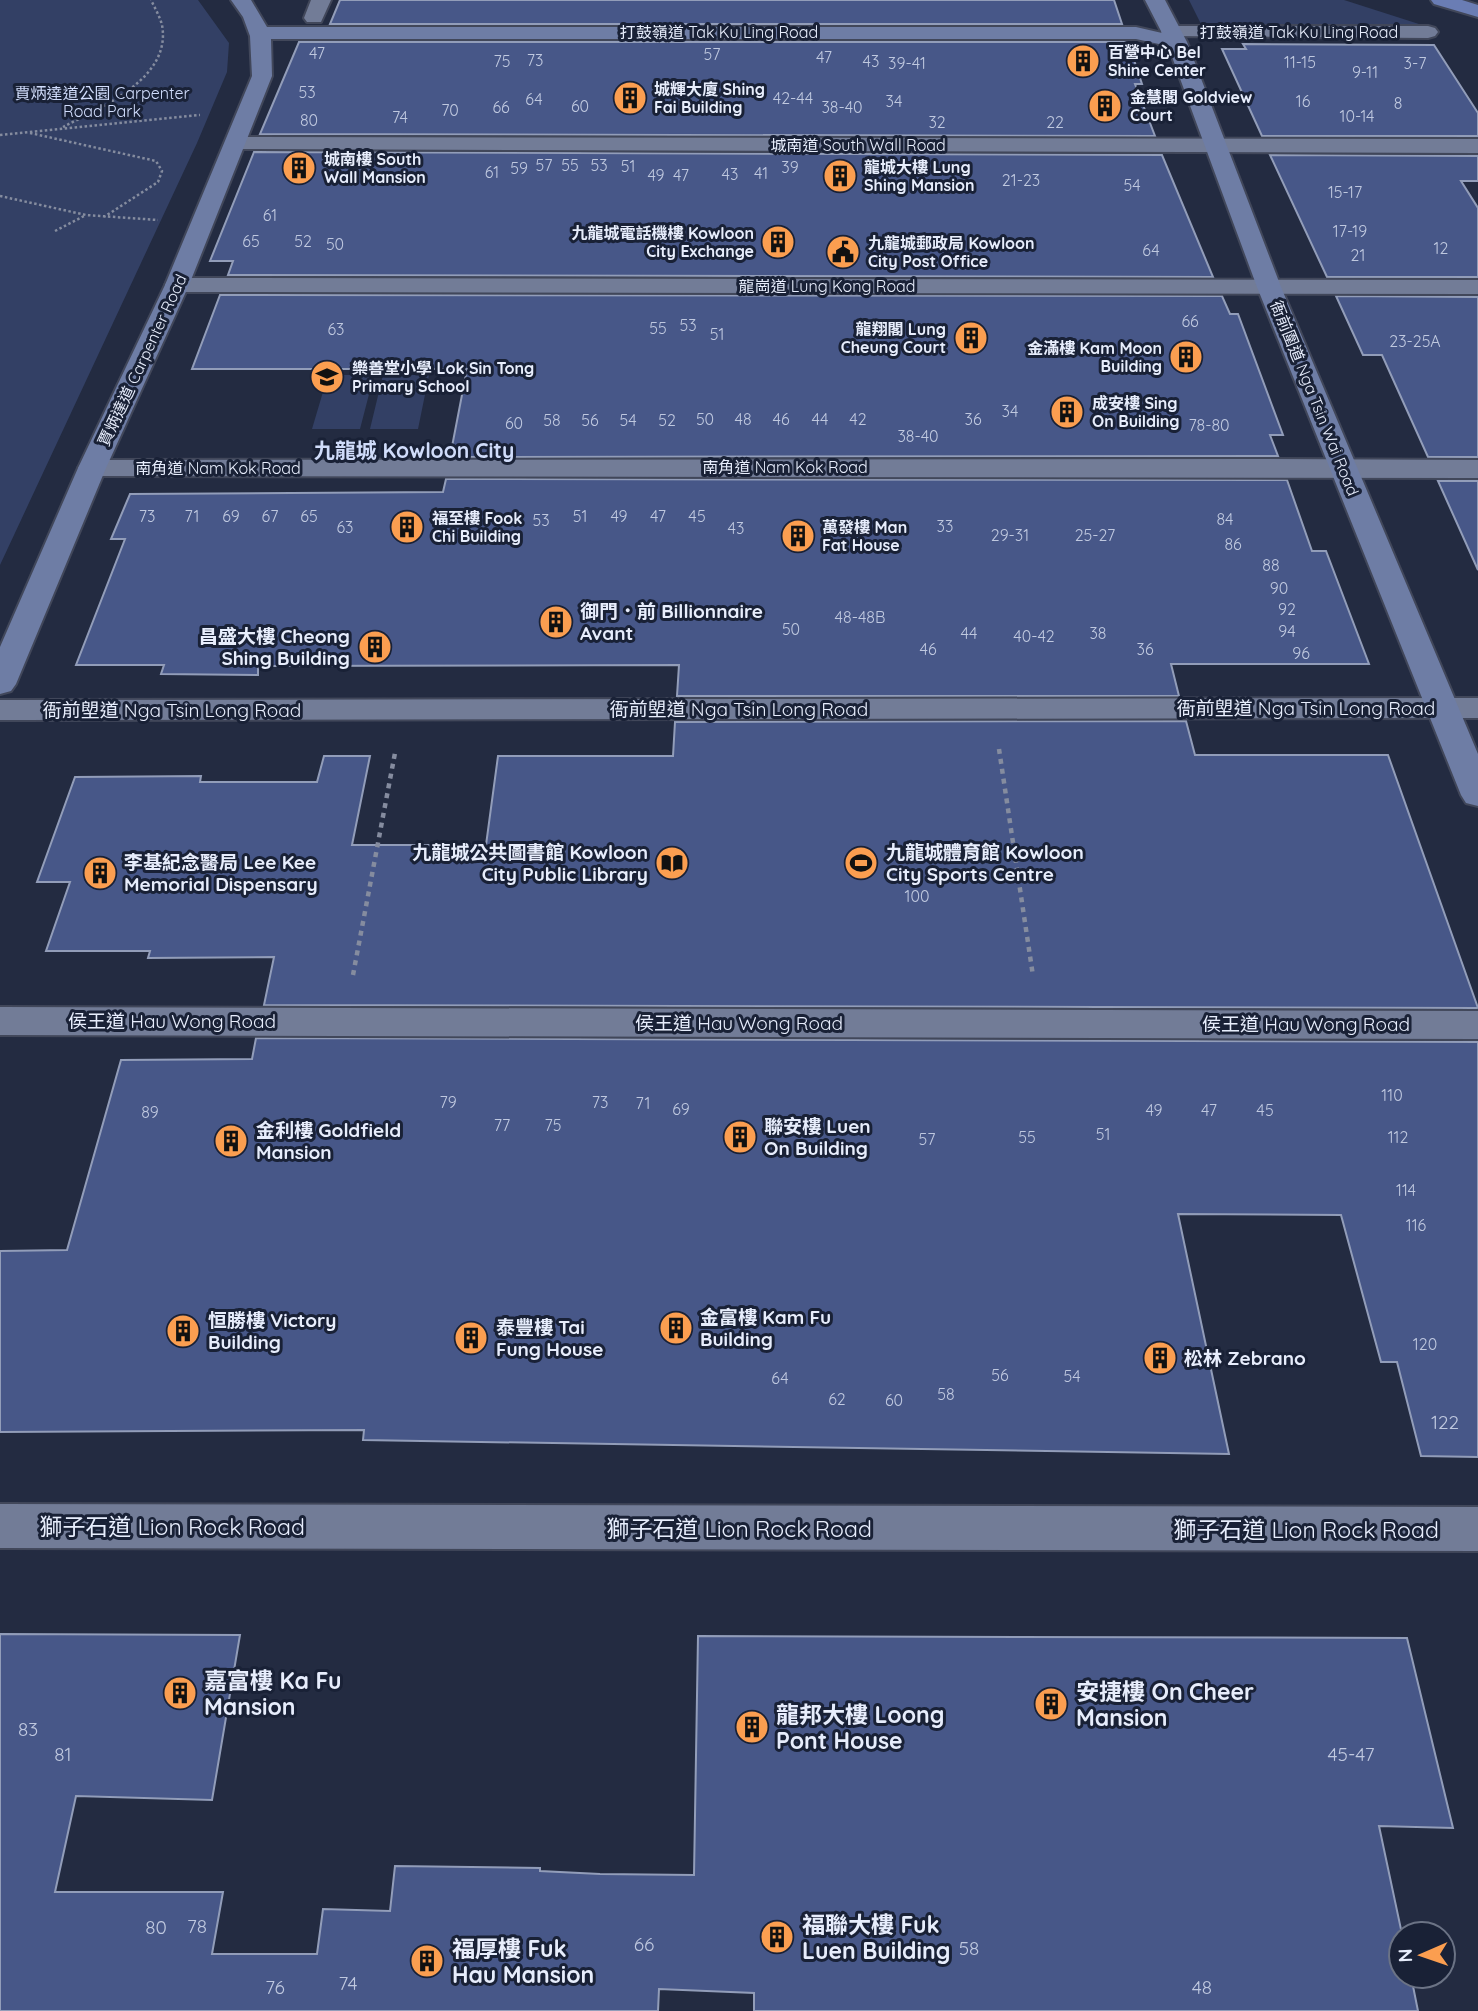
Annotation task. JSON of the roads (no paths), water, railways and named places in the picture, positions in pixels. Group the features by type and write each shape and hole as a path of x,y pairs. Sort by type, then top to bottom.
{"main road":[{"path":"1441,0 1478,11"}],"street":[{"path":"241,0 261,33"},
{"name":"衙前圍道 Nga Tsin Wai Road","path":"1155,0 1218,145 1269,287 1478,795"},
{"name":"打鼓嶺道 Tak Ku Ling Road","path":"261,33 1428,32"},
{"name":"賈炳達道 Carpenter Road","path":"0,684 92,468 177,285 237,144 262,76 265,61 261,33"},
{"name":"城南道 South Wall Road","path":"237,144 1478,146"},
{"name":"龍崗道 Lung Kong Road","path":"177,285 1478,287"},
{"name":"南角道 Nam Kok Road","path":"92,468 1478,469"},
{"name":"衙前塱道 Nga Tsin Long Road","path":"0,710 1478,708"},
{"name":"侯王道 Hau Wong Road","path":"0,1021 1478,1025"},
{"name":"獅子石道 Lion Rock Road","path":"0,1526 1478,1529"}],"place":[{"name":"百營中心 Bel Shine Center","path":"1083,61"},
{"name":"城輝大廈 Shing Fai Building","path":"630,98"},
{"name":"金慧閣 Goldview Court","path":"1105,106"},
{"name":"城南樓 South Wall Mansion","path":"299,168"},
{"name":"龍城大樓 Lung Shing Mansion","path":"840,176"},
{"name":"九龍城電話機樓 Kowloon City Exchange","path":"778,242"},
{"name":"九龍城郵政局 Kowloon City Post Office","path":"843,252"},
{"name":"龍翔閣 Lung Cheung Court","path":"971,338"},
{"name":"金滿樓 Kam Moon Building","path":"1186,357"},
{"name":"樂善堂小學 Lok Sin Tong Primary School","path":"327,377"},
{"name":"成安樓 Sing On Building","path":"1067,412"},
{"name":"福至樓 Fook Chi Building","path":"407,527"},
{"name":"萬發樓 Man Fat House","path":"798,536"},
{"name":"御門．前 Billionnaire Avant","path":"556,622"},
{"name":"昌盛大樓 Cheong Shing Building","path":"375,647"},
{"name":"九龍城公共圖書館 Kowloon City Public Library","path":"672,863"},
{"name":"九龍城體育館 Kowloon City Sports Centre","path":"861,863"},
{"name":"李基紀念醫局 Lee Kee Memorial Dispensary","path":"100,873"},
{"name":"聯安樓 Luen On Building","path":"740,1137"},
{"name":"金利樓 Goldfield Mansion","path":"231,1141"},
{"name":"金富樓 Kam Fu Building","path":"676,1328"},
{"name":"恒勝樓 Victory Building","path":"183,1331"},
{"name":"泰豐樓 Tai Fung House","path":"471,1338"},
{"name":"松林 Zebrano","path":"1160,1358"},
{"name":"嘉富樓 Ka Fu Mansion","path":"180,1693"},
{"name":"安捷樓 On Cheer Mansion","path":"1051,1704"},
{"name":"龍邦大樓 Loong Pont House","path":"752,1727"},
{"name":"福聯大樓 Fuk Luen Building","path":"777,1937"},
{"name":"福厚樓 Fuk Hau Mansion","path":"427,1961"}],"district":[{"name":"九龍城 Kowloon City","path":"414,450"}],"park label":[{"name":"賈炳達道公園 Carpenter Road Park","path":"102,102"}]}
